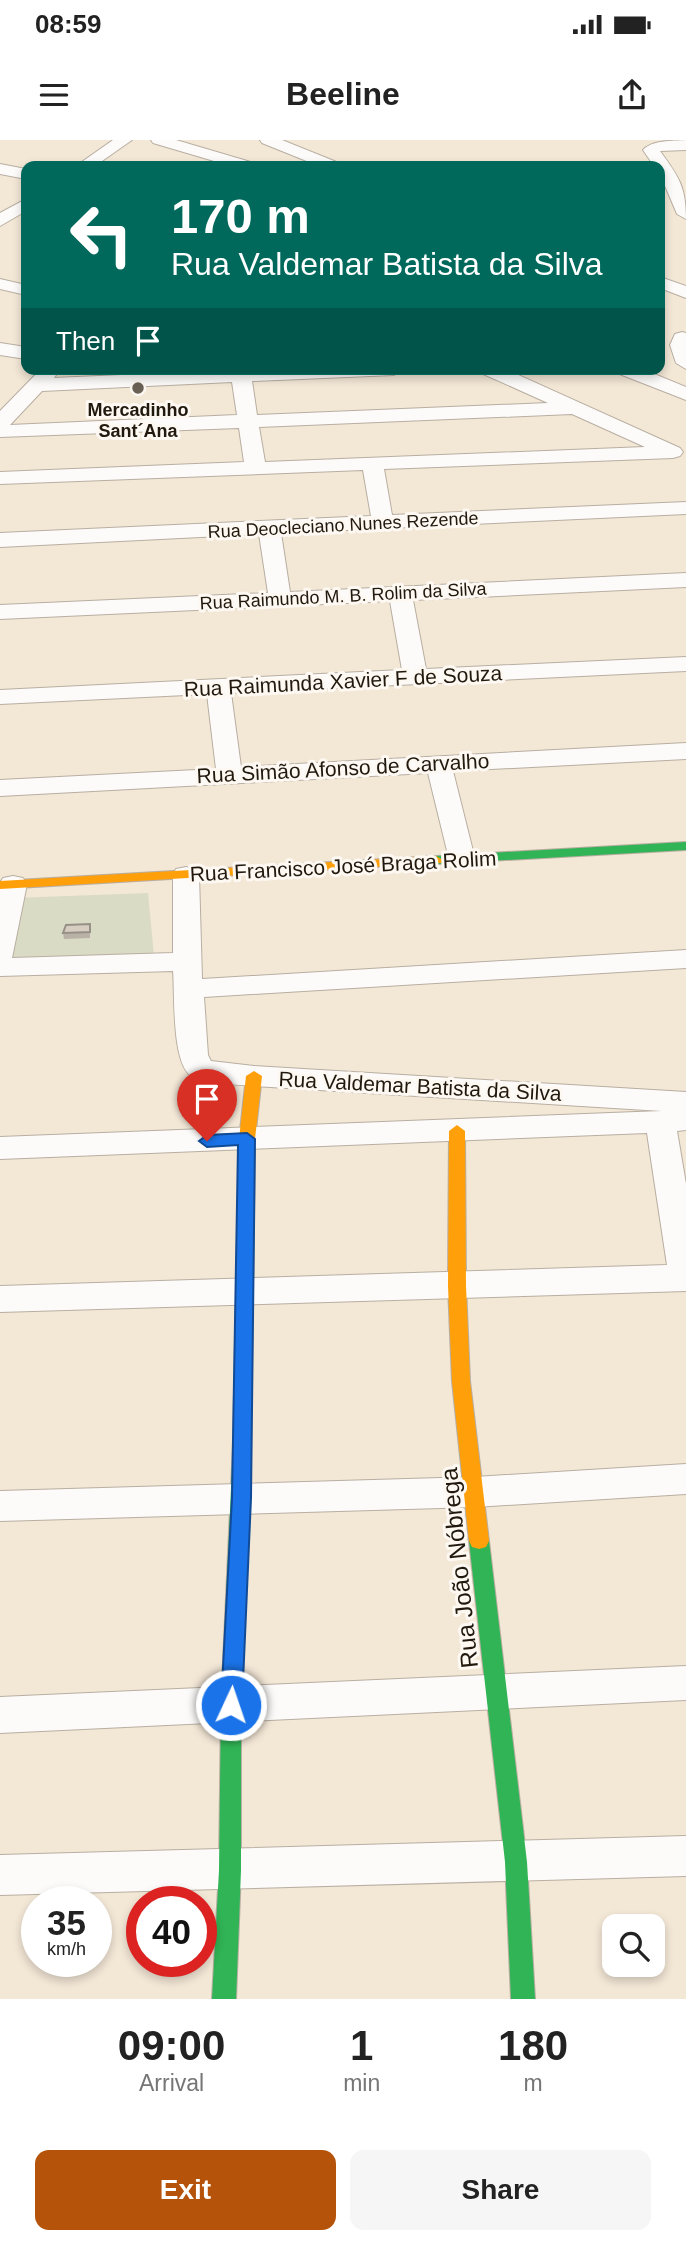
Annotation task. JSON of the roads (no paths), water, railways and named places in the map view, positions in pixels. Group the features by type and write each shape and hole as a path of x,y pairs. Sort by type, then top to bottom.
{"street":[{"path":"92,161 124,140"},
{"path":"159,140 231,161"},
{"path":"268,140 321,161"},
{"path":"659,161 651,150 653,144 686,145"},
{"path":"0,169 21,173"},
{"path":"673,180 686,214"},
{"path":"0,222 21,207"},
{"path":"0,222 21,227"},
{"path":"0,284 21,289"},
{"path":"665,284 686,293"},
{"path":"665,303 686,312"},
{"path":"665,331 684,337 680,345 686,363"},
{"path":"0,349 21,352"},
{"path":"2,421 47,375"},
{"path":"38,385 263,375"},
{"path":"501,375 679,454"},
{"path":"639,375 686,394"},
{"path":"241,376 255,466"},
{"path":"2,421 248,420 575,408"},
{"path":"0,478 255,466 679,454"},
{"path":"372,462 383,523"},
{"name":"Rua Deocleciano Nunes Rezende","path":"0,540 686,508"},
{"path":"269,528 280,600"},
{"name":"Rua Raimundo M. B. Rolim da Silva","path":"0,612 686,580"},
{"path":"400,593 415,677"},
{"name":"Rua Raimunda Xavier F de Souza","path":"0,698 686,664"},
{"path":"218,686 229,774"},
{"name":"Rua Simão Afonso de Carvalho","path":"0,788 686,751"},
{"path":"438,763 462,859"},
{"name":"Rua Francisco José Braga Rolim","path":"7,885 686,846"},
{"path":"186,875 187,975 193,1055 198,1066 212,1073 254,1076"},
{"path":"1,940 7,885"},
{"path":"0,967 187,975 686,959"},
{"name":"Rua Valdemar Batista da Silva","path":"224,1999 230,1870 231,1705 241,1498 242,1293 247,1139 254,1076 686,1102"},
{"path":"0,1148 457,1132 673,1121 686,1278 0,1299"},
{"name":"Rua João Nóbrega","path":"457,1132 457,1286 461,1381 475,1492 494,1690 516,1862 523,1999"},
{"path":"0,1506 475,1492 686,1479"},
{"path":"0,1715 494,1690 686,1684"},
{"path":"0,1875 686,1856"}],"place":[{"name":"Mercadinho Sant´Ana","path":"138,388"}]}
